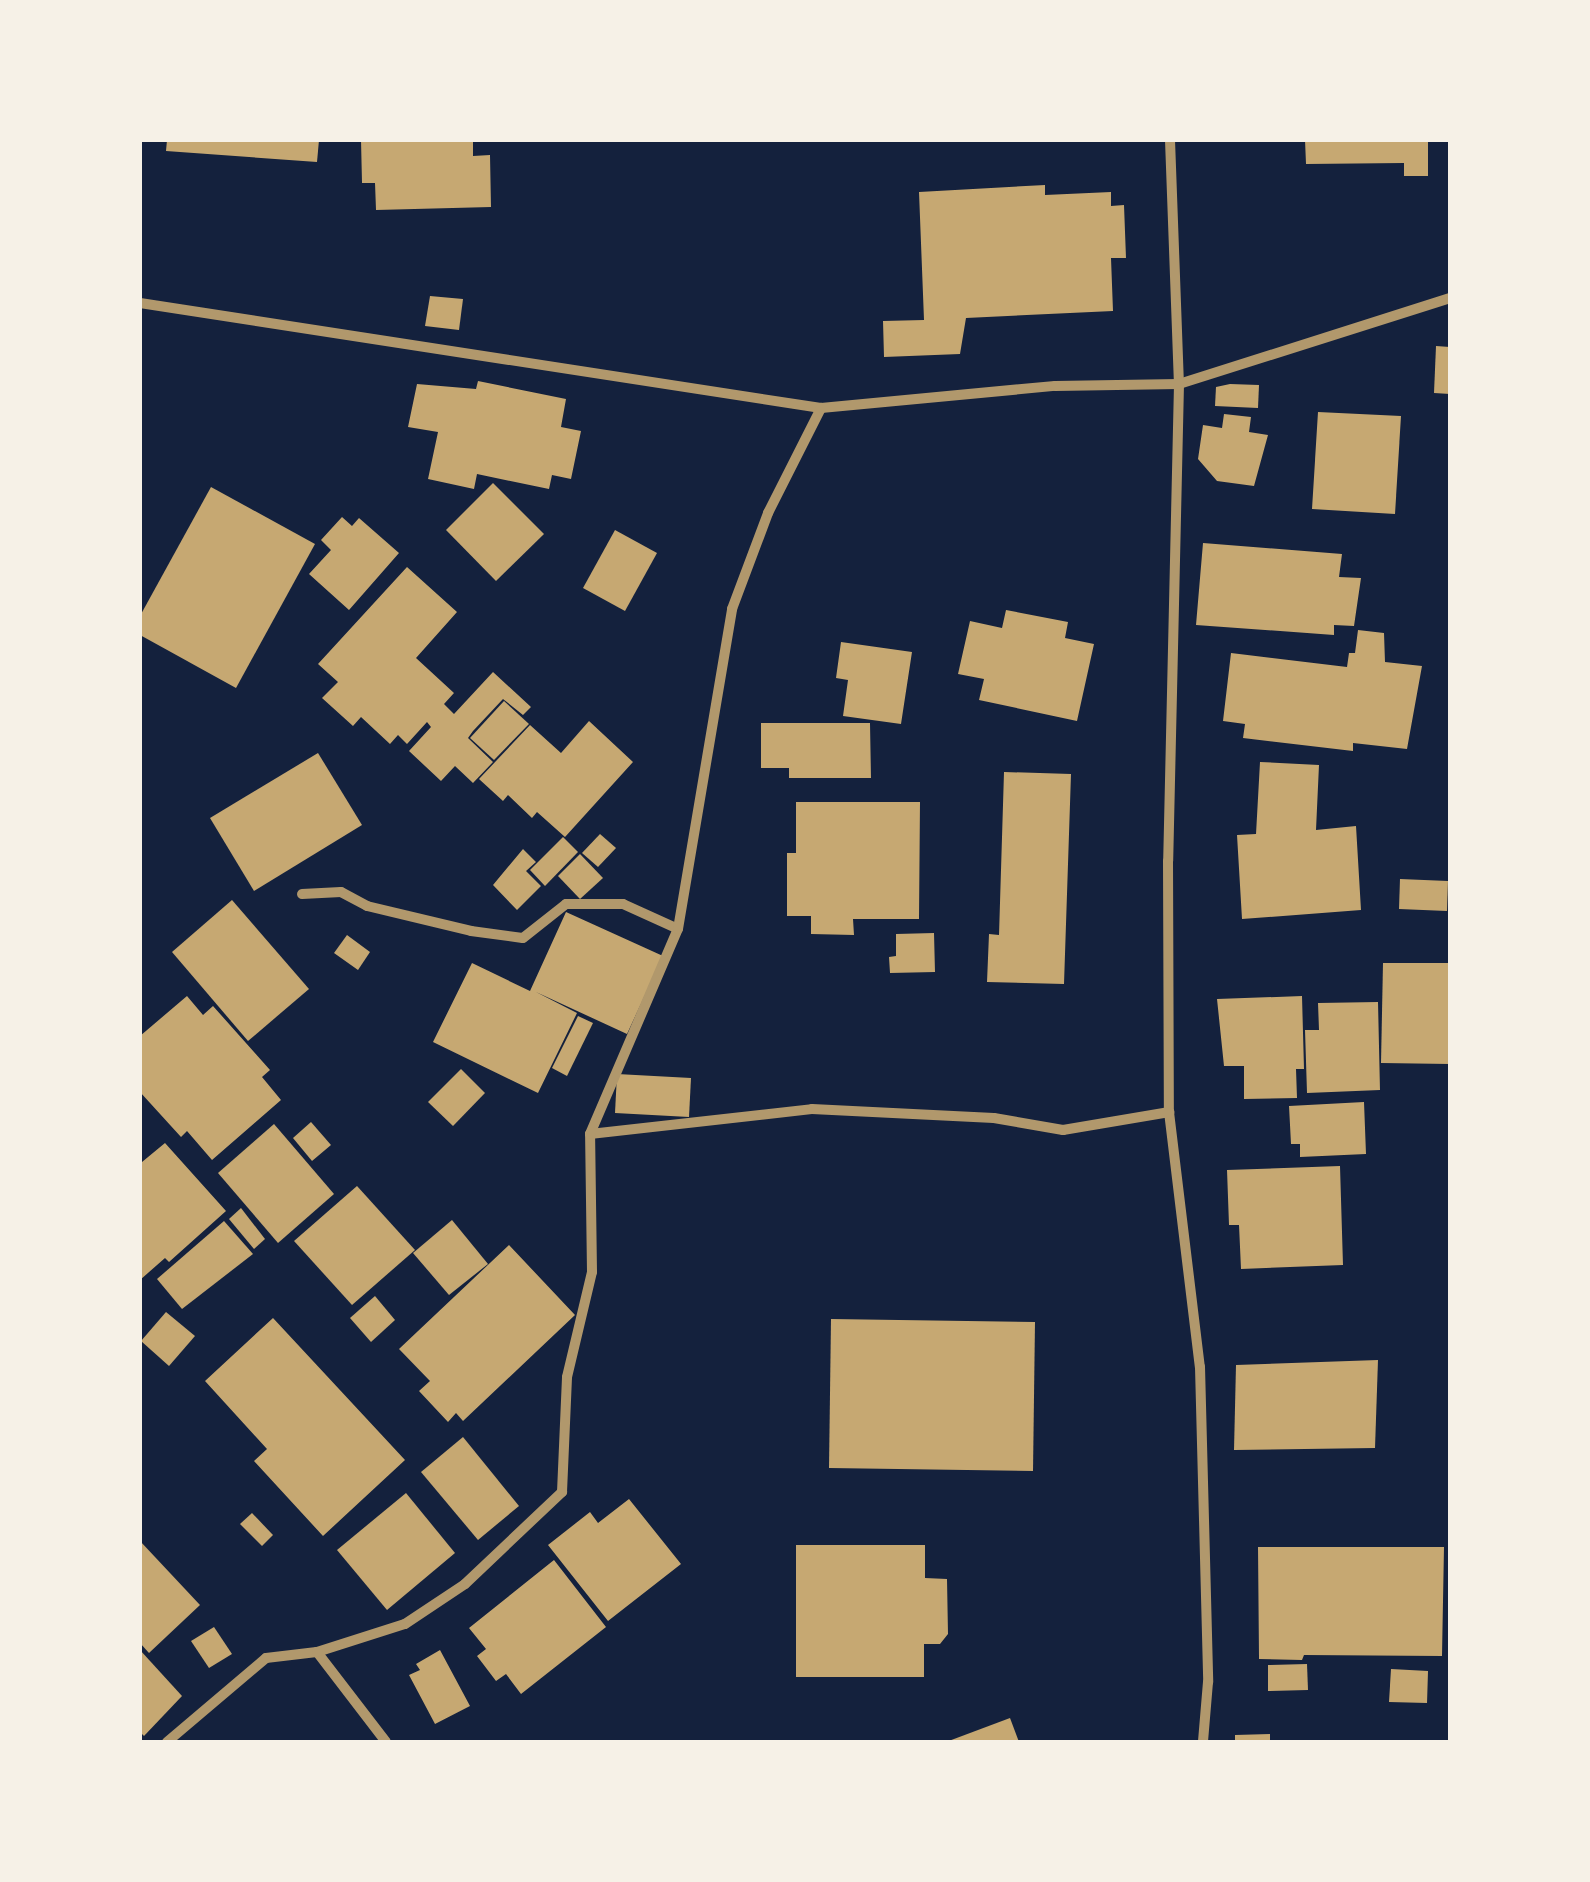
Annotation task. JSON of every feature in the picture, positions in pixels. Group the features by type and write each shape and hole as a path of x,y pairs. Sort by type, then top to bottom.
{"street":[{"path":"1170,140 1180,384 1168,861 1169,1112 1200,1367 1208,1682 1203,1742"},
{"path":"140,303 821,408 1055,386 1180,384 1450,298"},
{"path":"166,1742 266,1658 318,1652 405,1624 465,1584 562,1492 567,1377 592,1272 590,1134 678,930 732,609 768,513 821,408"},
{"path":"302,894 341,892 367,906 471,931 523,938 566,904 623,904 678,930"},
{"path":"590,1134 812,1109 994,1118 1064,1130 1169,1112"},
{"path":"318,1652 386,1742"}],"building":[{"path":"167,140 319,140 317,162 166,151"},
{"path":"361,140 473,140 473,156 490,155 491,207 376,210 375,183 362,183"},
{"path":"1305,140 1428,140 1428,176 1404,176 1404,163 1306,164"},
{"path":"1045,185 1045,195 1111,192 1111,206 1124,205 1126,258 1111,258 1113,311 966,318 960,354 884,357 883,321 924,320 919,192"},
{"path":"430,296 463,299 459,330 425,326"},
{"path":"1436,346 1450,347 1450,394 1434,393"},
{"path":"478,381 566,399 561,427 581,431 571,479 552,475 549,489 477,474 474,489 428,479 438,432 408,427 417,384 476,389"},
{"path":"1259,385 1258,408 1215,406 1216,387"},
{"path":"1318,412 1401,416 1395,514 1312,509"},
{"path":"1224,414 1251,417 1249,432 1268,435 1254,486 1217,481 1198,459 1203,425 1222,428"},
{"path":"493,483 544,534 496,581 446,530"},
{"path":"211,487 315,544 236,688 140,635 140,616"},
{"path":"342,517 352,526 359,518 399,553 349,610 309,574 331,550 321,540"},
{"path":"615,530 657,553 625,611 583,588"},
{"path":"1203,543 1342,554 1339,577 1361,578 1354,626 1334,625 1334,635 1196,625"},
{"path":"407,567 457,612 416,658 454,693 444,704 454,714 493,672 531,707 523,715 503,699 473,731 468,738 493,762 473,783 455,766 441,781 409,751 431,727 427,722 407,744 398,735 390,744 361,717 353,726 322,698 338,682 318,664"},
{"path":"1006,610 1068,622 1065,638 1094,644 1077,721 979,700 984,679 958,674 970,621 1002,628"},
{"path":"1358,630 1384,633 1385,662 1422,666 1407,749 1353,743 1353,751 1243,738 1245,724 1223,721 1231,653 1347,667 1349,653 1355,653"},
{"path":"841,642 912,652 901,724 843,716 848,680 836,678"},
{"path":"504,701 529,724 494,760 470,738"},
{"path":"589,721 633,762 565,837 537,812 532,818 508,795 503,801 479,779 530,725 561,753"},
{"path":"761,723 870,723 871,778 789,778 789,768 761,768"},
{"path":"318,753 362,825 254,891 210,818"},
{"path":"1260,762 1319,765 1316,830 1356,826 1361,910 1242,919 1237,835 1256,834"},
{"path":"1004,772 1071,774 1064,984 987,982 989,934 999,935"},
{"path":"796,802 920,802 919,919 853,919 854,935 811,934 811,916 787,916 787,853 796,853"},
{"path":"600,834 616,848 598,867 582,853"},
{"path":"563,837 578,852 545,886 530,870"},
{"path":"523,849 536,862 526,871 541,886 517,910 493,885"},
{"path":"580,854 603,878 580,899 558,876"},
{"path":"1400,879 1448,881 1447,911 1399,909"},
{"path":"232,900 309,989 248,1041 172,952"},
{"path":"566,912 663,956 627,1034 536,992 577,1013 538,1093 433,1042 472,963 530,991"},
{"path":"934,933 935,972 890,973 889,957 896,956 896,934"},
{"path":"347,935 370,952 358,970 334,953"},
{"path":"1383,963 1450,963 1450,1064 1381,1063"},
{"path":"187,996 203,1015 213,1006 270,1070 262,1077 281,1100 212,1160 187,1131 181,1137 140,1092 140,1036"},
{"path":"1302,996 1304,1069 1296,1069 1297,1098 1244,1099 1244,1066 1224,1066 1217,999"},
{"path":"1378,1002 1380,1090 1307,1093 1305,1030 1319,1030 1318,1003"},
{"path":"578,1016 593,1023 567,1076 552,1068"},
{"path":"461,1069 485,1093 453,1126 428,1102"},
{"path":"617,1074 691,1078 689,1117 615,1113"},
{"path":"1364,1102 1366,1154 1300,1157 1300,1144 1291,1144 1289,1106"},
{"path":"311,1122 331,1145 312,1161 293,1138"},
{"path":"274,1124 334,1194 278,1243 218,1173"},
{"path":"165,1143 226,1211 169,1262 165,1258 140,1280 140,1159 142,1162"},
{"path":"1340,1166 1343,1265 1241,1269 1239,1225 1229,1225 1227,1170"},
{"path":"357,1186 415,1250 352,1305 294,1241"},
{"path":"241,1208 265,1239 254,1249 229,1219"},
{"path":"452,1220 488,1264 449,1295 413,1253"},
{"path":"224,1221 253,1254 182,1309 157,1279"},
{"path":"509,1245 575,1315 463,1421 456,1413 448,1422 419,1391 430,1381 399,1349"},
{"path":"375,1296 395,1320 371,1342 350,1318"},
{"path":"166,1312 195,1336 169,1366 141,1341"},
{"path":"273,1318 405,1460 323,1536 254,1461 267,1449 205,1381"},
{"path":"831,1319 1035,1322 1033,1471 829,1468"},
{"path":"1378,1360 1375,1448 1234,1450 1236,1365"},
{"path":"463,1437 519,1506 478,1540 421,1472"},
{"path":"406,1493 455,1553 387,1610 337,1550"},
{"path":"629,1499 681,1564 608,1621 548,1545 590,1512 598,1523"},
{"path":"252,1513 273,1535 262,1546 240,1524"},
{"path":"140,1541 200,1605 149,1653 140,1643"},
{"path":"796,1545 925,1545 925,1578 947,1579 948,1634 940,1644 924,1644 924,1677 796,1677"},
{"path":"1258,1547 1444,1547 1442,1656 1304,1655 1302,1660 1259,1659"},
{"path":"554,1560 606,1627 521,1694 506,1674 496,1681 477,1656 486,1649 469,1628"},
{"path":"214,1627 232,1654 209,1668 191,1641"},
{"path":"140,1650 182,1696 144,1736 140,1732"},
{"path":"440,1650 470,1706 435,1724 409,1675 420,1670 416,1664"},
{"path":"1307,1664 1308,1690 1268,1691 1268,1665"},
{"path":"1391,1669 1428,1671 1427,1703 1389,1702"},
{"path":"1010,1718 1019,1742 946,1742"},
{"path":"1270,1734 1270,1742 1235,1742 1235,1735"}]}
